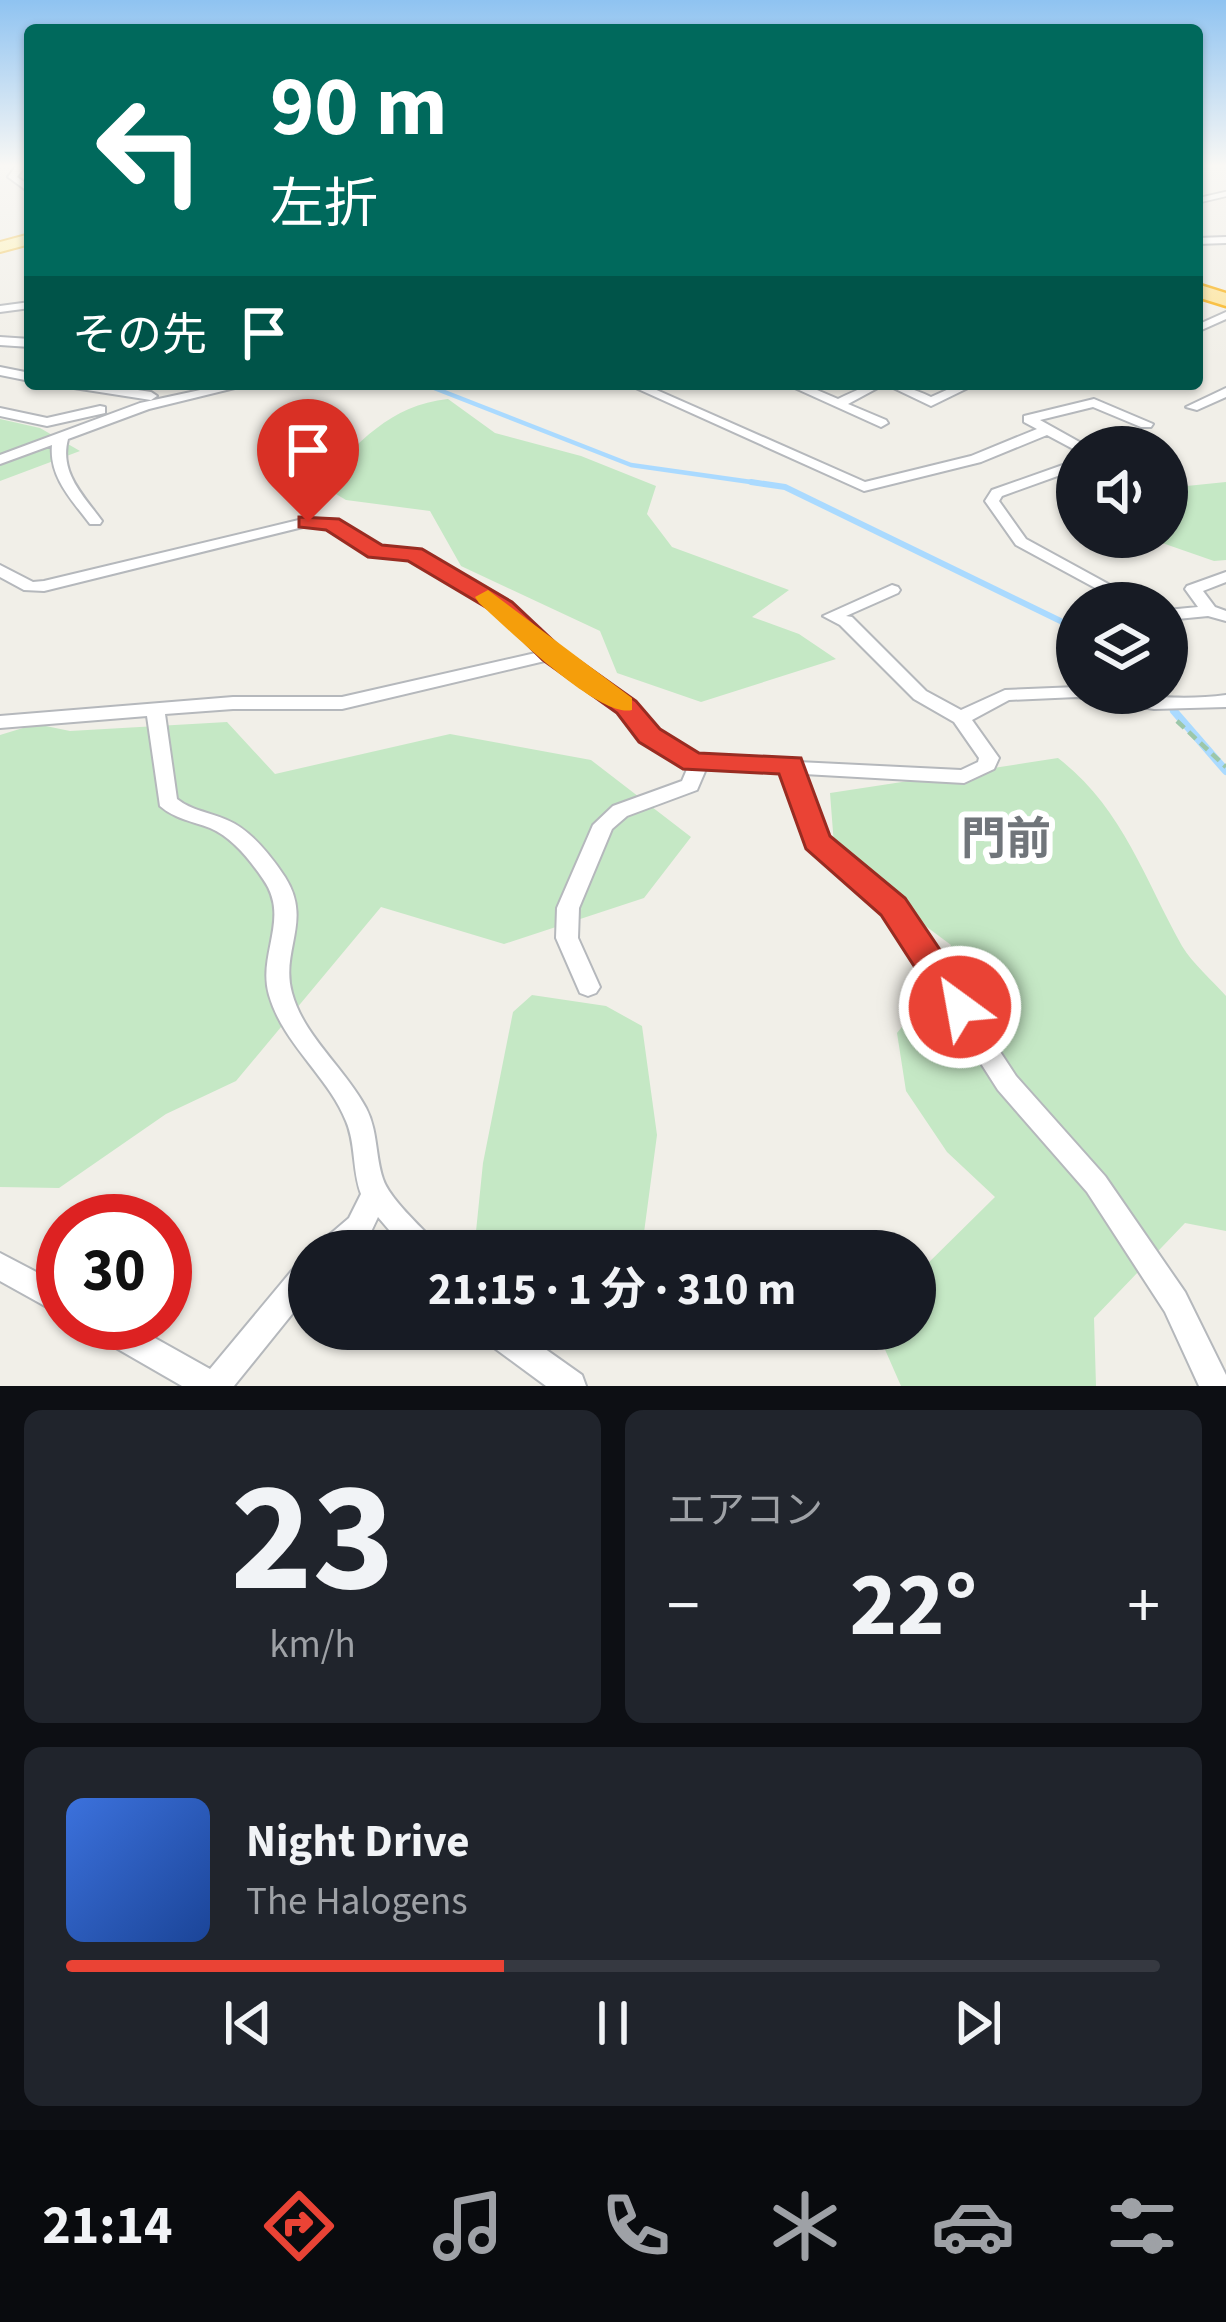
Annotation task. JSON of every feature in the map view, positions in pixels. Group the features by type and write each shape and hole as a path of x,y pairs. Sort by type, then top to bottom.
{"street":[{"path":"112,390 151,396"},
{"path":"0,412 47,422 164,390"},
{"path":"0,460 145,406 218,390"},
{"path":"646,390 864,487 976,459 1046,430"},
{"path":"806,390 881,422"},
{"path":"838,404 867,390"},
{"path":"904,390 931,402 957,390"},
{"path":"1192,407 1226,392"},
{"path":"1056,435 1029,418 1094,404 1146,424"},
{"path":"62,436 54,454 57,467 95,521"},
{"path":"1056,472 997,493 992,501 1021,542 1096,582"},
{"path":"0,570 30,587 44,586 320,521 365,548 414,554 503,607 552,654 626,707 650,735 699,763 964,777 987,765 989,758 961,718 920,695 846,621 831,616 892,590"},
{"path":"1218,613 1193,589 1226,577"},
{"path":"1188,614 1218,613"},
{"path":"0,722 233,703 342,703 552,654"},
{"path":"961,718 1005,695 1056,694"},
{"path":"1188,704 1226,701"},
{"path":"156,712 166,801 190,818 225,827 283,891 290,927 278,968 280,995 304,1040 359,1118 364,1174 406,1230"},
{"path":"588,986 567,938 568,908 603,825 620,811 690,785 699,763"},
{"path":"791,765 817,842 893,907 1007,1083 1096,1184 1175,1302 1215,1386"},
{"path":"356,1230 375,1194"},
{"path":"0,1266 36,1287"},
{"path":"148,1350 213,1386 288,1296"},
{"path":"521,1350 571,1386"}],"path":[{"path":"1167,714 1226,767"}],"green space":[{"path":"448,399 495,433 581,456 656,486 647,514 672,547 789,590 752,617 799,634 836,659 701,702 617,673 600,631 461,566 430,511 346,500 319,484 376,428 409,409"},
{"path":"0,419 40,428 80,451 0,481"},
{"path":"1226,482 1226,560 1188,552 1188,486"},
{"path":"227,722 275,774 450,734 591,760 691,837 644,898 504,944 381,907 236,1081 166,1114 59,1188 0,1187 0,735 36,724 70,731"},
{"path":"1058,758 1099,798 1182,946 1226,996 1226,1231 1185,1223 1094,1318 1096,1386 901,1386 885,1350 936,1350 936,1255 995,1197 947,1152 906,1091 897,1033 941,979 951,945 868,883 834,845 830,793"},
{"path":"532,995 606,1006 642,1026 657,1135 644,1230 476,1230 483,1163 513,1012"}],"waterway":[{"path":"439,390 631,465 755,483"},
{"path":"751,482 755,483"},
{"path":"755,483 772,485"},
{"path":"755,483 785,487 1056,619"},
{"path":"1177,714 1226,771"}],"slow traffic":[{"path":"488,597 552,654 574,665 623,704"}],"district":[{"name":"門前","path":"1006,838"}],"route":[{"path":"308,522 331,524 377,552 414,554 503,607 552,654 574,665 626,707 671,751 693,762 791,765 817,842 893,907 960,1007"}]}
